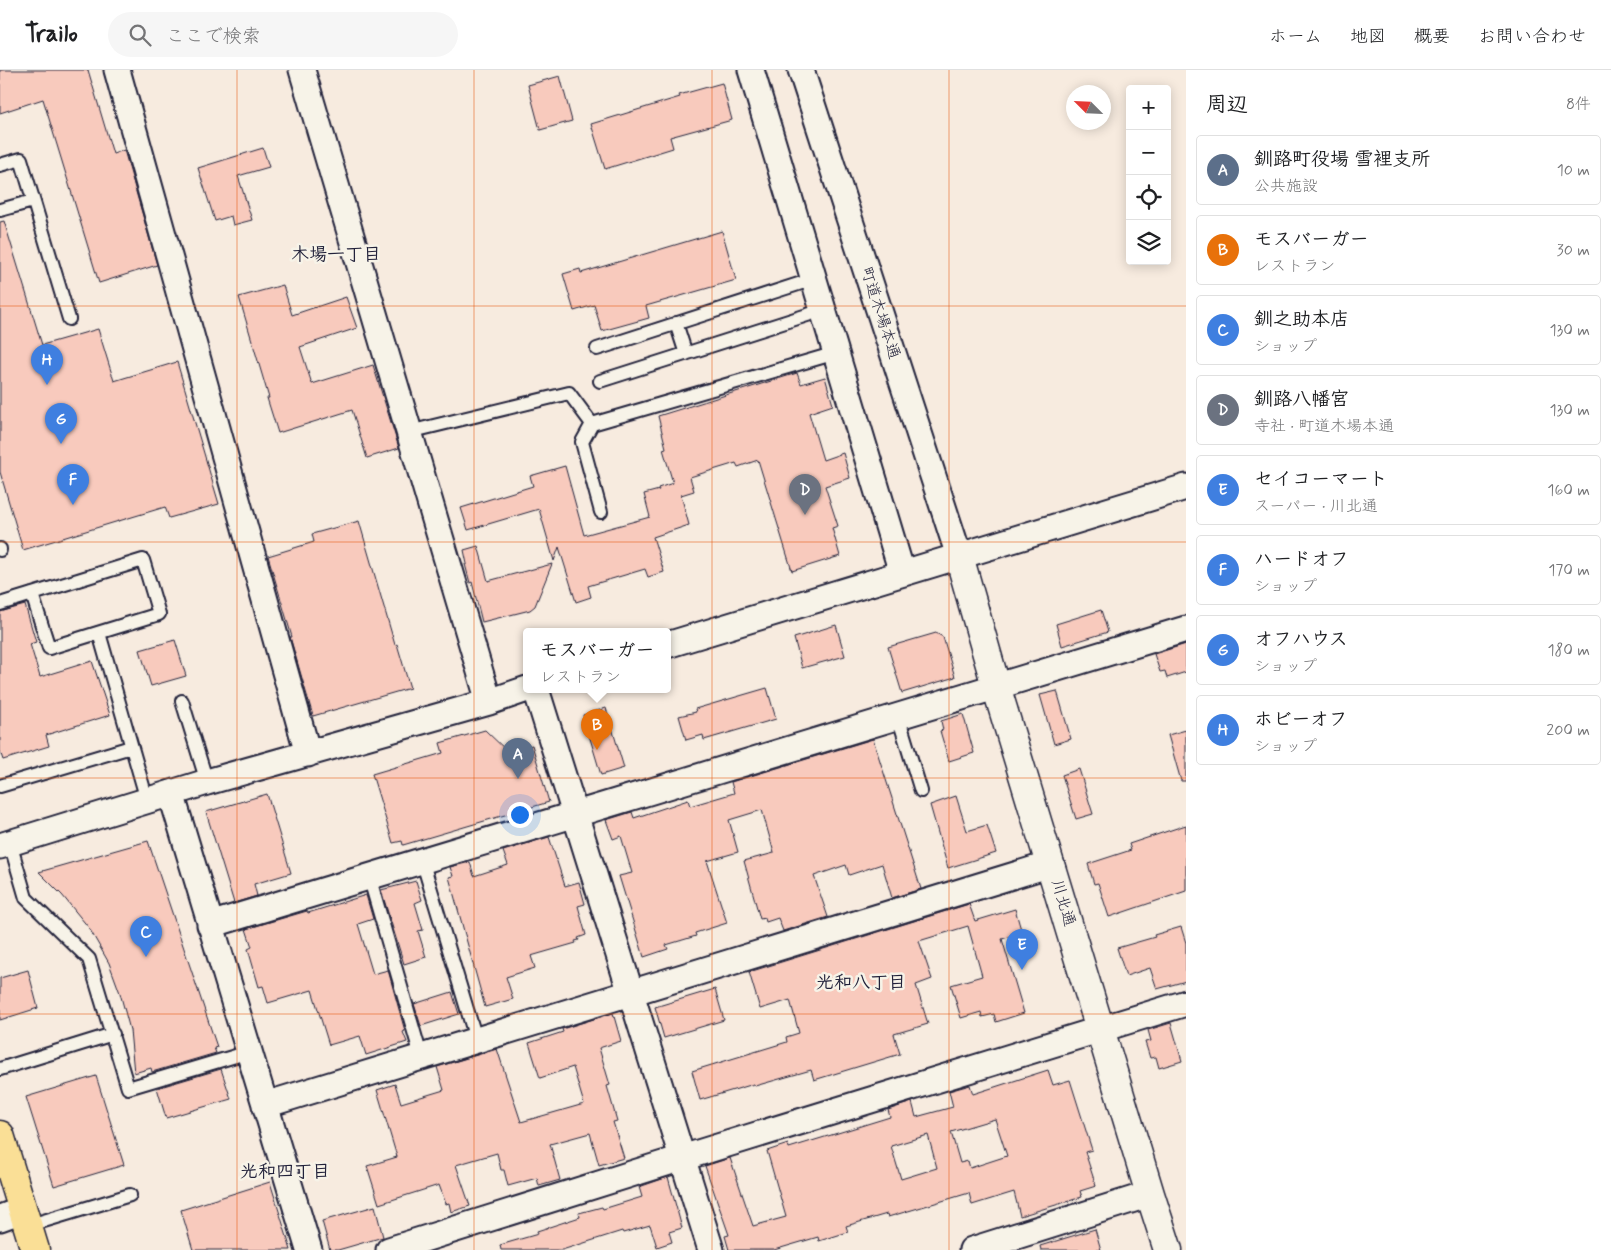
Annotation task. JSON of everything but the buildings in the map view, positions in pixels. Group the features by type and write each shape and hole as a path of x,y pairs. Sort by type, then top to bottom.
{"highway":[{"path":"0,1135 21,1226"}],"street":[{"path":"117,70 308,754"},
{"path":"302,70 489,702"},
{"path":"751,70 902,573"},
{"name":"町道木場本通","path":"801,70 959,556"},
{"path":"671,644 1186,487"},
{"name":"川北通","path":"959,556 996,686 1168,1250"},
{"path":"210,925 1186,629"},
{"path":"5,845 207,782 489,702 523,690"},
{"path":"537,693 710,1250"},
{"path":"171,793 309,1250"},
{"path":"265,1105 1051,864"},
{"path":"389,1250 1186,1003"},
{"path":"972,1250 1150,1194"}],"lane":[{"path":"0,166 21,159 69,319"},
{"path":"0,210 33,201"},
{"path":"597,348 814,279"},
{"path":"600,381 823,310"},
{"path":"676,323 686,354"},
{"path":"600,512 582,442 592,424 836,353"},
{"path":"409,432 569,394 592,424"},
{"path":"0,604 32,594 143,560 159,614 49,648 32,594"},
{"path":"100,632 147,800"},
{"path":"182,701 207,782"},
{"path":"898,716 921,791"},
{"path":"0,786 131,747"},
{"path":"5,845 26,898 89,959 128,1088 249,1052"},
{"path":"422,860 476,1039"},
{"path":"369,876 421,1056"},
{"path":"0,1069 112,1034"},
{"path":"21,1226 130,1195"}],"place":[{"name":"ホビーオフ","path":"47,385"},
{"name":"オフハウス","path":"61,444"},
{"name":"ハードオフ","path":"73,505"},
{"name":"釧路八幡宮","path":"805,515"},
{"name":"モスバーガー","path":"597,750"},
{"name":"釧路町役場 雪裡支所","path":"518,779"},
{"name":"釧之助本店","path":"146,957"},
{"name":"セイコーマート","path":"1022,970"}],"district":[{"name":"木場一丁目","path":"336,255"},
{"name":"光和八丁目","path":"861,983"},
{"name":"光和四丁目","path":"285,1172"}]}
